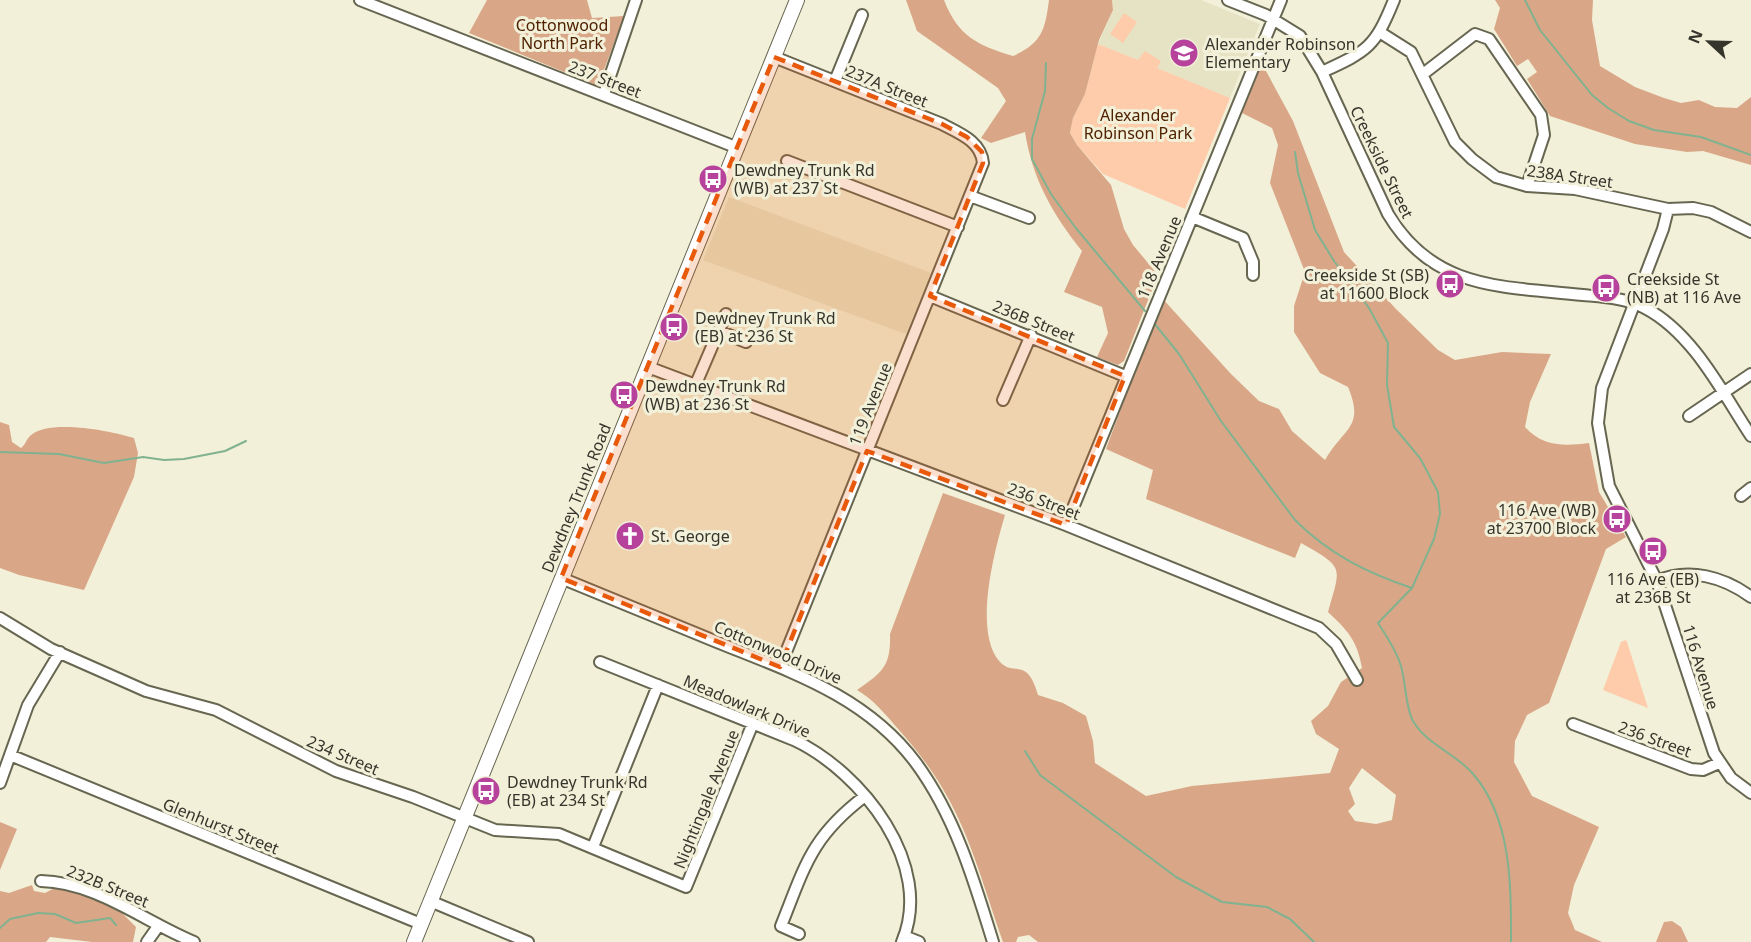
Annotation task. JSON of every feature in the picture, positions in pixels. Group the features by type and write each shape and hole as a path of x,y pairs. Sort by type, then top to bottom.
{"main road":[{"name":"Dewdney Trunk Road","path":"414,942 797,0"}],"street":[{"name":"237 Street","path":"360,0 738,148"},
{"path":"604,94 636,0"},
{"name":"Creekside Street","path":"1228,0 1274,18 1299,36 1322,72 1388,214 1399,232 1422,254 1454,276 1478,283 1619,299 1635,303 1660,318 1677,332 1751,436"},
{"name":"118 Avenue","path":"1066,525 1125,376 1281,0"},
{"path":"1322,72 1361,54 1381,33 1394,0"},
{"path":"835,81 862,15"},
{"name":"238A Street","path":"1381,33 1411,52 1455,142 1472,159 1496,177 1527,186 1575,189 1668,209 1693,208 1712,212 1751,232"},
{"path":"1423,74 1475,34 1489,39 1541,115 1544,135 1527,186"},
{"name":"237A Street","path":"774,57 942,124 967,137 982,152"},
{"name":"119 Avenue","path":"780,667 958,227 983,162 982,152"},
{"path":"787,161 958,227"},
{"path":"970,196 1029,218"},
{"name":"116 Avenue","path":"1668,209 1602,388 1598,423 1609,486 1657,581 1706,732 1719,763"},
{"path":"1192,218 1243,238 1253,262 1253,275"},
{"name":"236B Street","path":"930,296 1030,335 1125,376"},
{"path":"695,386 726,314"},
{"path":"719,331 746,342"},
{"path":"1003,400 1030,335"},
{"name":"236 Street","path":"648,367 1066,525 1319,628 1336,644 1357,680"},
{"path":"1689,416 1751,374"},
{"path":"1741,496 1751,488"},
{"path":"1657,581 1676,574 1697,574 1733,587 1751,597"},
{"name":"Cottonwood Drive","path":"561,578 828,688 875,720 915,761 938,796 960,842 993,942"},
{"name":"234 Street","path":"0,618 60,652 146,691 216,710 336,771 500,831 552,832 686,887"},
{"path":"0,783 28,705 60,652"},
{"name":"Meadowlark Drive","path":"600,662 802,743 823,756 865,796 884,823 901,857 907,872 912,898 903,939"},
{"path":"592,847 658,685"},
{"name":"Nightingale Avenue","path":"686,887 753,723"},
{"name":"236 Street","path":"1573,724 1691,769 1703,770 1719,763"},
{"name":"Glenhurst Street","path":"10,755 421,924"},
{"path":"1719,763 1737,783 1751,793"},
{"path":"799,934 781,926 811,852 832,823 865,796"},
{"name":"232B Street","path":"41,881 62,881 141,914 194,942"},
{"path":"430,901 528,942"},
{"path":"147,942 159,925"},
{"path":"903,939 919,942"}],"highlighted area":[{"path":"774,57 942,124 967,137 982,152 983,163 930,296 1125,376 1066,525 867,451 780,667 561,578"}],"shaded area":[{"name":"Alexander Robinson Elementary","path":"1112,0 1201,0 1260,24 1230,98 1098,44 1113,10"},
{"path":"729,197 931,273 906,334 703,260"}],"green space":[{"name":"Cottonwood North Park","path":"487,0 587,0 592,18 624,16 598,86 469,33"},
{"path":"906,0 944,0 962,31 989,48 1013,56 1030,46 1040,34 1046,20 1049,0 1112,0 1113,10 1099,40 1085,94 1073,118 1070,133 1077,145 1111,185 1124,229 1133,245 1158,275 1124,361 1118,365 1097,357 1108,333 1102,307 1064,292 1082,251 1062,224 1045,195 1033,165 1025,132 991,143 981,138 1006,101 998,88 917,31"},
{"path":"1495,0 1593,0 1592,20 1600,66 1635,87 1681,103 1699,100 1715,107 1737,108 1751,97 1751,165 1703,151 1687,152 1635,144 1550,116 1527,79 1537,72 1528,59 1517,66 1494,29 1500,8"},
{"path":"1124,13 1137,22 1123,43 1110,34"},
{"name":"Alexander Robinson Park","path":"1098,44 1138,60 1145,51 1161,61 1157,68 1230,98 1185,209 1103,174 1077,145 1070,133 1073,118 1085,94"},
{"path":"1260,68 1266,71 1293,121 1344,252 1396,309 1438,350 1455,360 1502,352 1551,354 1530,402 1525,427 1532,434 1554,444 1589,443 1599,492 1626,537 1606,549 1549,703 1527,715 1515,741 1514,762 1532,796 1599,827 1574,885 1568,913 1575,930 1602,942 1038,942 1029,935 1018,937 1016,942 1003,942 964,830 938,781 921,756 889,719 857,690 879,673 887,661 890,634 943,493 1005,515 988,591 988,632 992,649 1005,666 1025,671 1034,683 1038,695 1063,703 1086,716 1093,741 1095,763 1146,796 1192,786 1330,773 1339,749 1316,734 1311,721 1328,706 1341,682 1362,668 1351,637 1328,612 1337,577 1332,564 1301,543 1295,558 1146,499 1153,470 1106,449 1162,298 1231,374 1259,401 1279,409 1292,431 1325,460 1350,427 1354,411 1348,387 1320,373 1294,332 1294,306 1305,272 1270,183 1278,145 1272,128 1242,113","holes":["1362,768 1396,795 1392,820 1376,824 1355,821 1348,811 1355,804 1349,788"]},
{"path":"0,422 9,425 12,442 21,448 30,436 51,428 80,428 134,438 138,453 134,477 84,590 19,575 0,568"},
{"path":"1626,640 1648,708 1603,690 1621,642"},
{"path":"0,822 17,829 0,870"},
{"path":"62,884 122,913 136,927 133,942 92,942 50,937 46,942 0,942 0,891 9,893 32,885 34,891 45,893"},
{"path":"1672,921 1681,927 1688,942 1656,942 1664,922"}],"waterway":[{"path":"1525,0 1540,30 1592,95 1608,108 1629,121 1654,130 1701,137 1751,155"},
{"path":"1046,63 1045,91 1032,139 1032,159 1051,194 1075,227 1145,311"},
{"path":"1295,152 1298,173 1315,230 1334,261 1369,308 1388,343 1387,385 1394,427 1420,458 1438,492 1440,514 1434,539 1412,588 1378,623 1400,663 1408,708 1413,721 1426,737 1467,767 1486,793 1496,812 1507,855 1511,899 1511,942"},
{"path":"1154,323 1179,354 1221,421 1295,520 1335,553 1364,569 1412,588"},
{"path":"0,452 59,454 104,463 143,457 164,460 184,459 225,451 246,441"},
{"path":"1025,751 1040,775 1176,877 1222,902 1267,907 1290,919 1314,942"},
{"path":"0,928 10,919 38,913 55,914 76,923 110,918 116,925"}],"place":[{"name":"Alexander Robinson Elementary","path":"1184,53"},
{"name":"Dewdney Trunk Rd (WB) at 237 St","path":"713,179"},
{"name":"Creekside St (SB) at 11600 Block","path":"1450,284"},
{"name":"Creekside St (NB) at 116 Ave","path":"1606,288"},
{"name":"Dewdney Trunk Rd (EB) at 236 St","path":"674,327"},
{"name":"Dewdney Trunk Rd (WB) at 236 St","path":"624,395"},
{"name":"116 Ave (WB) at 23700 Block","path":"1617,519"},
{"name":"St. George","path":"630,536"},
{"name":"116 Ave (EB) at 236B St","path":"1653,551"},
{"name":"Dewdney Trunk Rd (EB) at 234 St","path":"486,791"}]}
